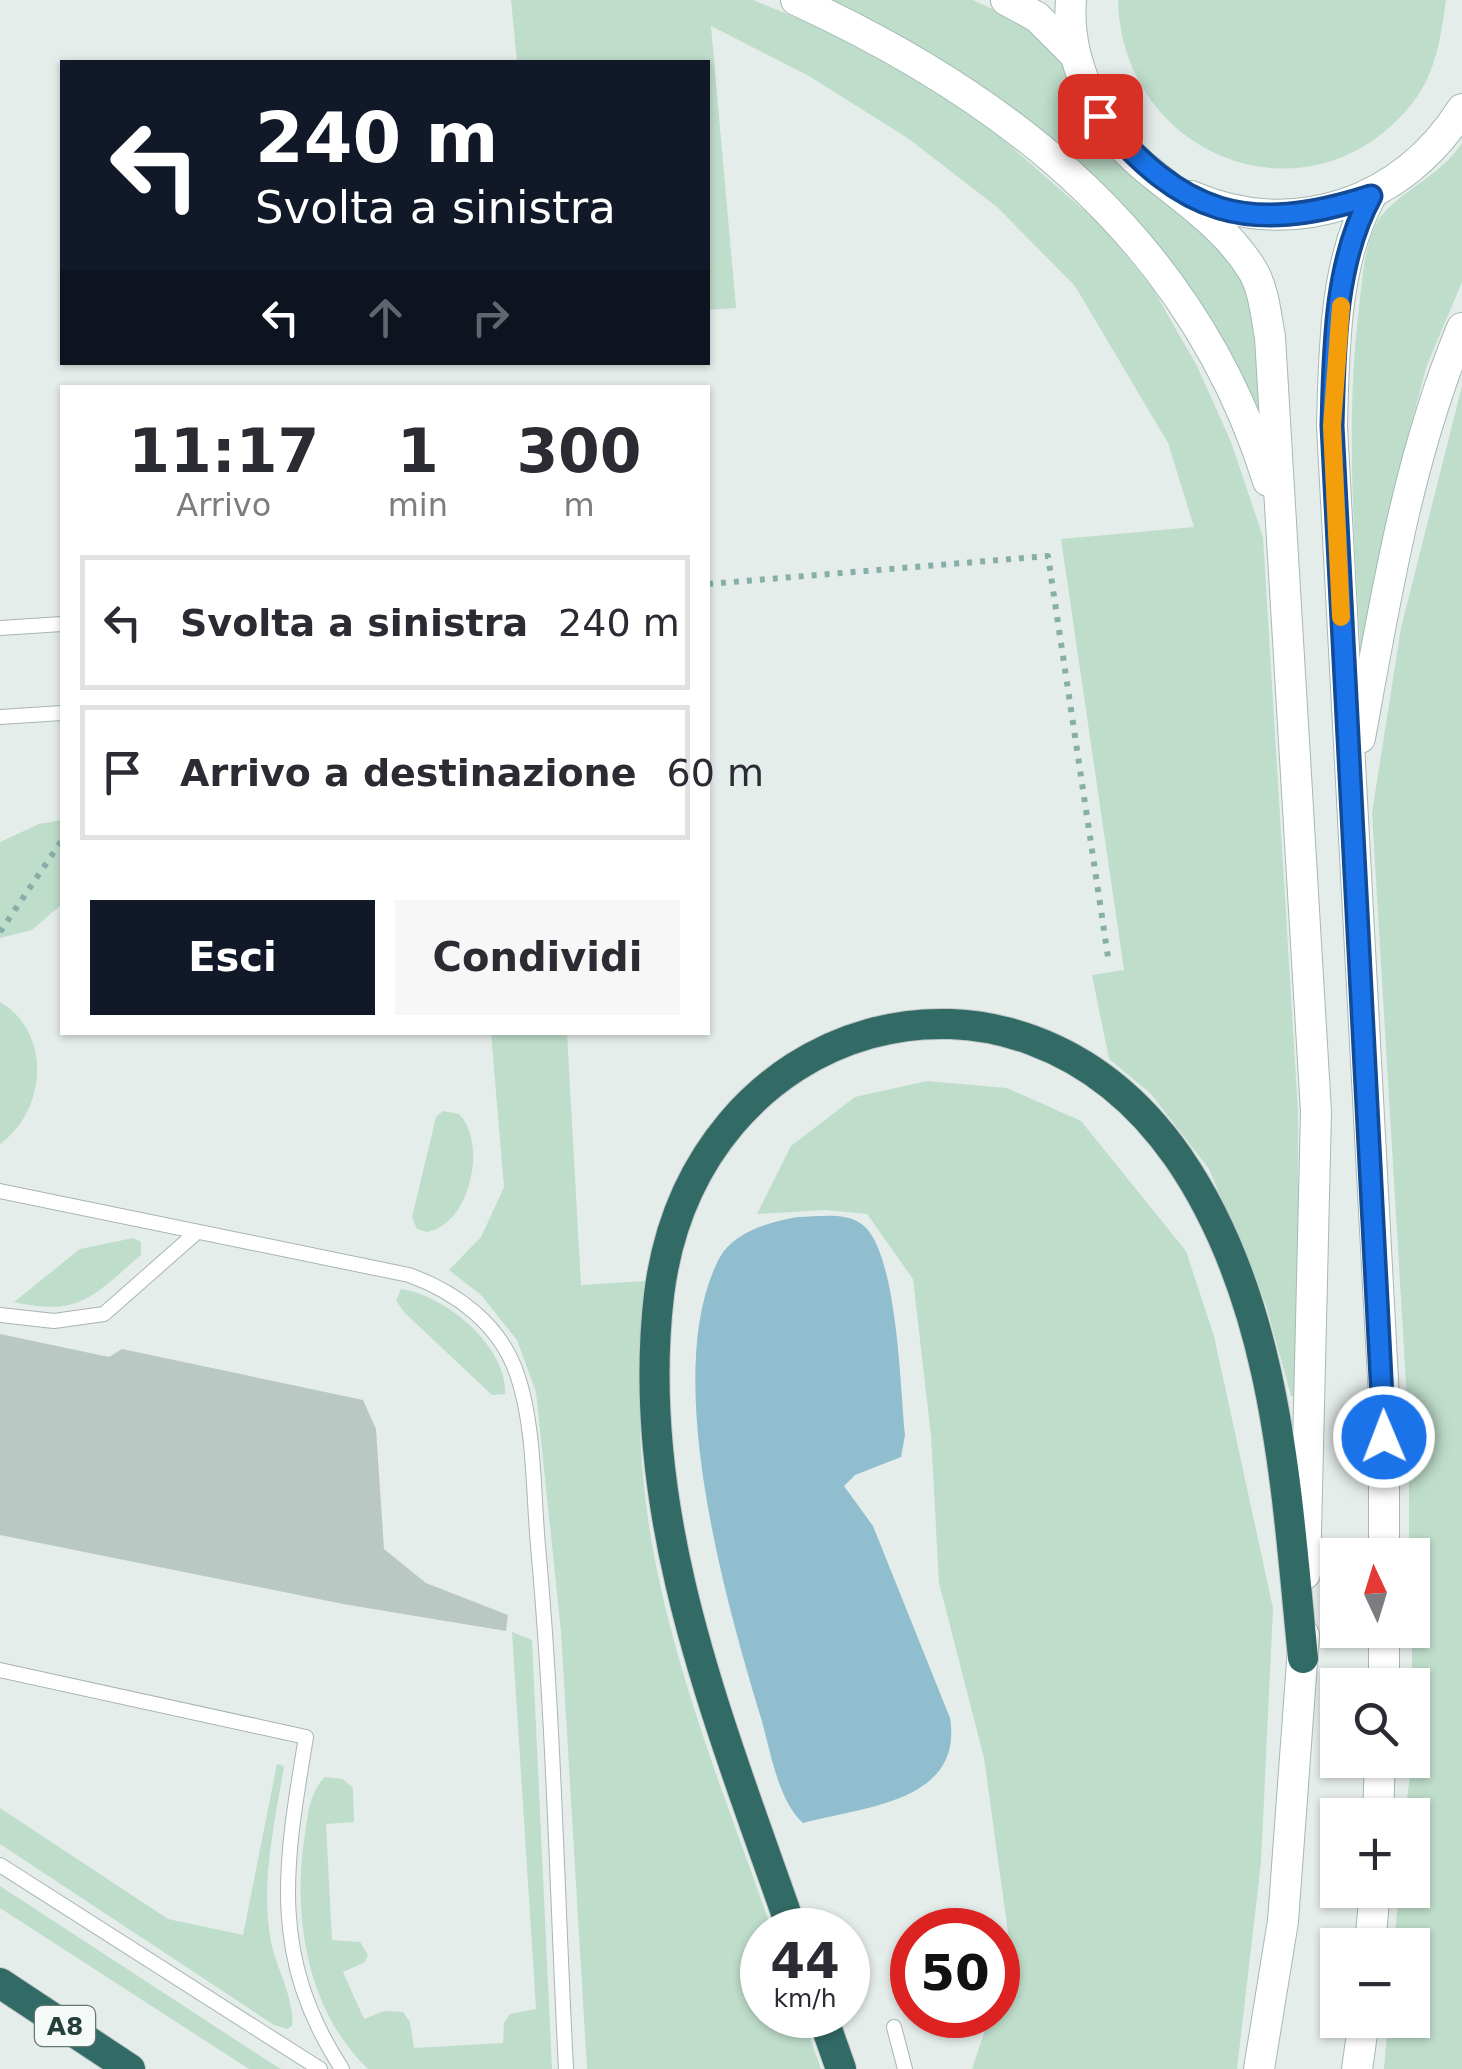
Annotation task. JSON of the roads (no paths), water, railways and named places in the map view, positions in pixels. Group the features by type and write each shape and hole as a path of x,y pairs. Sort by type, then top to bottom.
{"highway":[{"path":"785,1908 680,1593 655,1430 659,1293 670,1239 692,1179 725,1126 791,1066 837,1044 891,1028 948,1024 990,1029 1078,1060 1141,1112 1176,1155 1208,1206 1254,1329 1283,1462 1303,1658"},
{"name":"A8","path":"0,1984 130,2069"},
{"path":"830,2038 841,2069"}],"main road":[{"path":"796,0 924,62 977,98 1115,216 1167,282 1217,358 1254,436 1284,532"},
{"path":"1006,0 1037,17 1076,55"},
{"path":"1071,0 1076,55 1100,116 1139,162 1175,189 1240,252 1255,274 1264,302 1284,532 1316,1112 1303,1658 1283,1921 1259,2069"},
{"path":"1175,189 1217,208 1264,216 1316,214 1371,196 1411,171 1444,138 1462,109"},
{"path":"1371,196 1352,241 1334,365 1336,529 1384,1398 1384,1538"},
{"path":"1352,810 1360,738 1381,624 1440,387 1462,328"},
{"path":"1357,2069 1361,2038"}],"lane":[{"path":"0,628 60,624"},
{"path":"0,717 60,714"},
{"path":"0,1192 432,1284 448,1291 492,1329 516,1372 528,1440 542,1594 566,2069"},
{"path":"0,1316 54,1320 104,1314 197,1232"},
{"path":"0,1670 306,1737 286,1852 286,1920 299,1982 320,2036 342,2069"},
{"path":"0,1865 320,2069"},
{"path":"897,2038 905,2069"}],"water":[{"path":"838,1216 860,1223 873,1237 882,1260 895,1321 905,1435 901,1457 855,1475 844,1486 873,1526 950,1718 950,1746 941,1768 925,1784 879,1805 803,1823 787,1802 776,1774 731,1613 704,1486 696,1360 703,1304 726,1248 744,1234 798,1217"}]}
